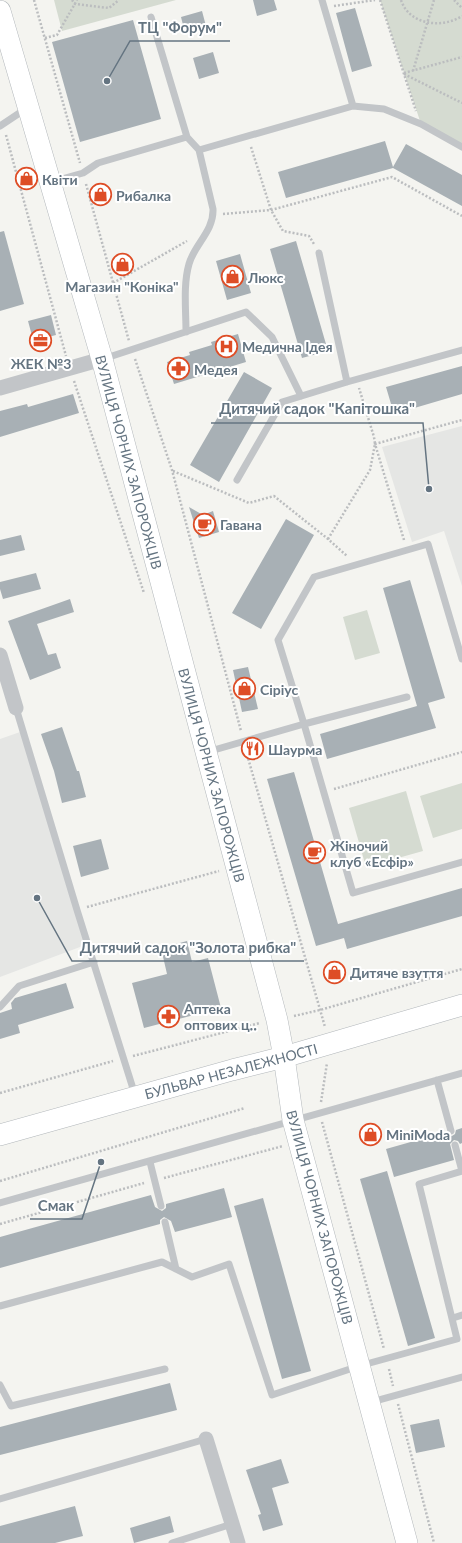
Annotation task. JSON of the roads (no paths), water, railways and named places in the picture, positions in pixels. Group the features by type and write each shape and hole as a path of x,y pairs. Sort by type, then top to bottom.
{"street":[{"name":"ВУЛИЦЯ ЧОРНИХ ЗАПОРОЖЦІВ","path":"0,11 102,359 277,1020 293,1120 407,1543"},
{"path":"0,388 102,359"},
{"path":"0,655 16,708"},
{"name":"БУЛЬВАР НЕЗАЛЕЖНОСТІ","path":"0,1135 232,1070 284,1057 462,1005"},
{"path":"206,1439 238,1543"}],"lane":[{"path":"323,4 353,106"},
{"path":"151,17 187,137 199,150 214,215 188,265 186,276 186,332"},
{"path":"199,150 353,106 384,109 421,124 462,147"},
{"path":"2,124 28,107"},
{"path":"50,182 83,173 98,163 187,137"},
{"path":"319,253 347,382"},
{"path":"102,359 246,312 272,338 302,396"},
{"path":"237,480 282,402 462,350"},
{"path":"462,659 428,544 314,576 278,640 353,893 462,862"},
{"path":"206,753 304,724 407,697"},
{"path":"16,708 77,910 136,1097"},
{"path":"0,1007 19,986 94,962"},
{"path":"0,1203 150,1162 462,1072"},
{"path":"437,1080 451,1131"},
{"path":"0,1306 162,1262 192,1276 229,1264 272,1395 359,1366 457,1339 419,1184 462,1171 455,1145"},
{"path":"150,1162 161,1206"},
{"path":"165,1222 176,1269"},
{"path":"453,1318 462,1316"},
{"path":"0,1385 11,1406 165,1369"},
{"path":"369,1402 462,1377"},
{"path":"0,1499 206,1439"},
{"path":"172,1543 233,1524"}],"place":[{"name":"ТЦ \"Форум\"","path":"107,81"},
{"name":"Квіти","path":"26,179"},
{"name":"Рибалка","path":"100,195"},
{"name":"Магазин \"Коніка\"","path":"122,264"},
{"name":"Люкс","path":"233,277"},
{"name":"ЖЕК №3","path":"41,341"},
{"name":"Медична Ідея","path":"227,346"},
{"name":"Медея","path":"178,369"},
{"name":"Дитячий садок \"Капітошка\"","path":"429,489"},
{"name":"Гавана","path":"205,524"},
{"name":"Сіріус","path":"245,689"},
{"name":"Шаурма","path":"253,749"},
{"name":"Жіночий клуб «Есфір»","path":"314,853"},
{"name":"Дитячий садок \"Золота рибка\"","path":"37,898"},
{"name":"Дитяче взуття","path":"334,972"},
{"name":"Аптека оптових ц‥","path":"169,1016"},
{"name":"MiniModa","path":"370,1134"},
{"name":"Смак","path":"101,1162"}]}
